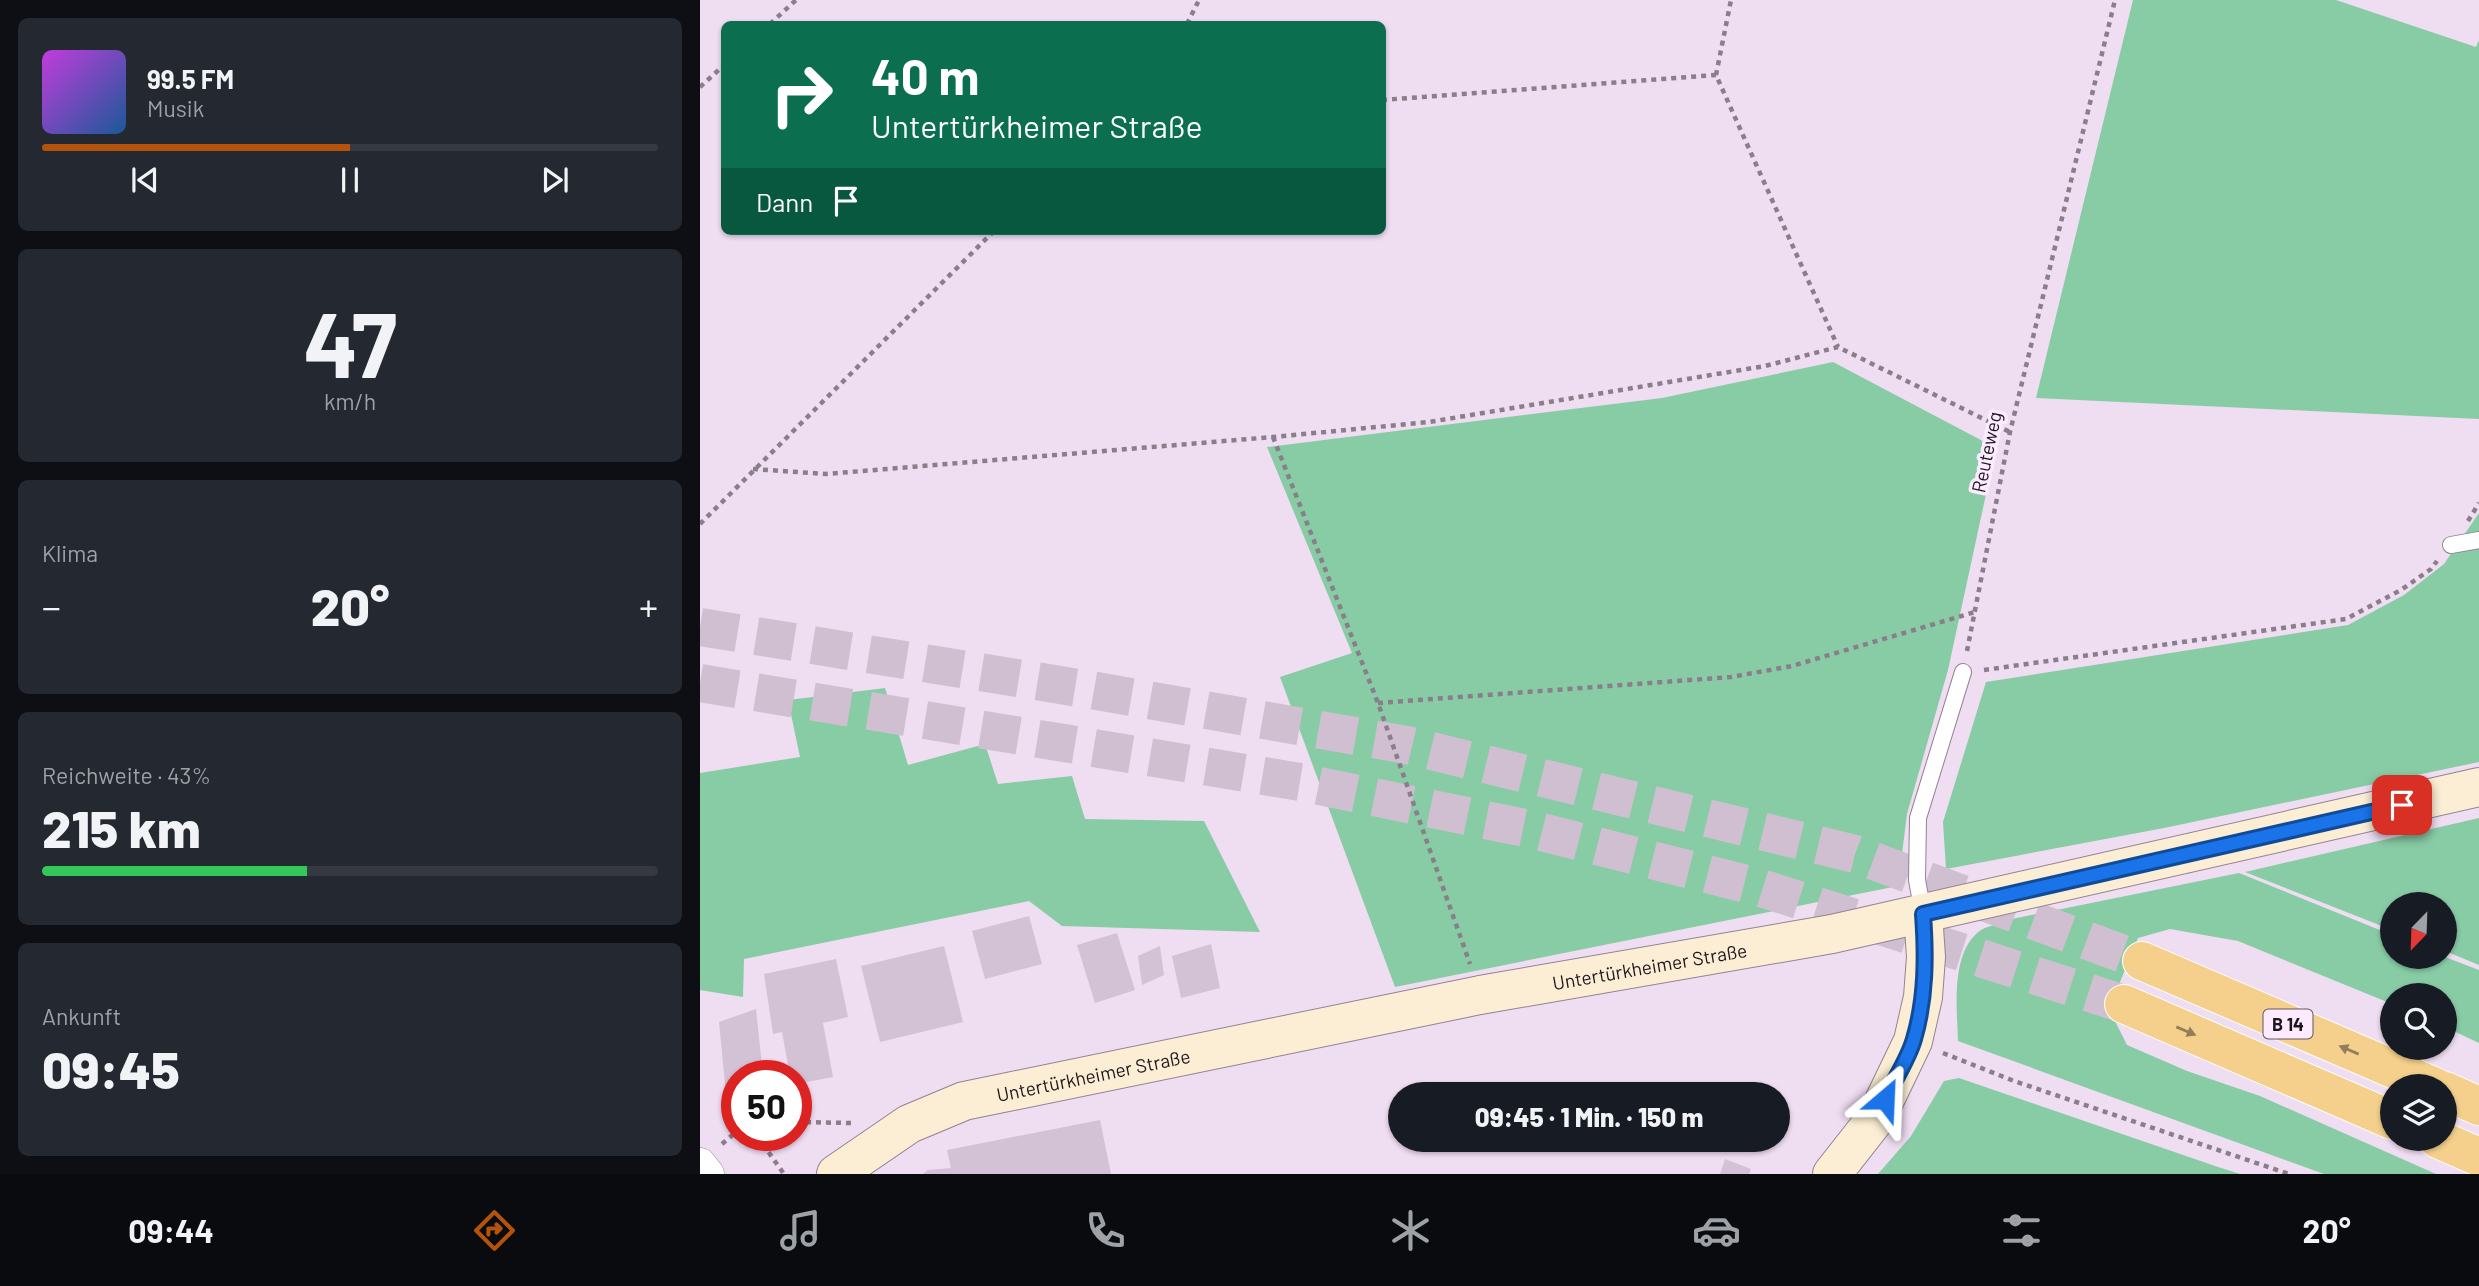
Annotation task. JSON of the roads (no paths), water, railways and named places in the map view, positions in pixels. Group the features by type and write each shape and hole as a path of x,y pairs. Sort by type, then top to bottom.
{"highway":[{"name":"B 14","path":"2142,961 2405,1074"},
{"name":"B 14","path":"2124,1004 2380,1115"},
{"path":"2457,1096 2479,1106"},
{"path":"2457,1147 2479,1157"}],"main road":[{"name":"Untertürkheimer Straße","path":"836,1174 909,1124 964,1101 1480,995 1832,934 2479,788"},
{"path":"1832,1174 1876,1118 1913,1041 1923,997 1926,957 1923,914"}],"street":[{"path":"700,1164 708,1174"}],"lane":[{"path":"2451,545 2479,540"},
{"path":"1923,914 1917,880 1918,818 1963,673"}],"tunnel":[{"path":"700,627 1079,688 1407,745 1855,854 2142,961"},
{"path":"700,683 1300,782 1530,829 1758,887 2124,1004"}]}
